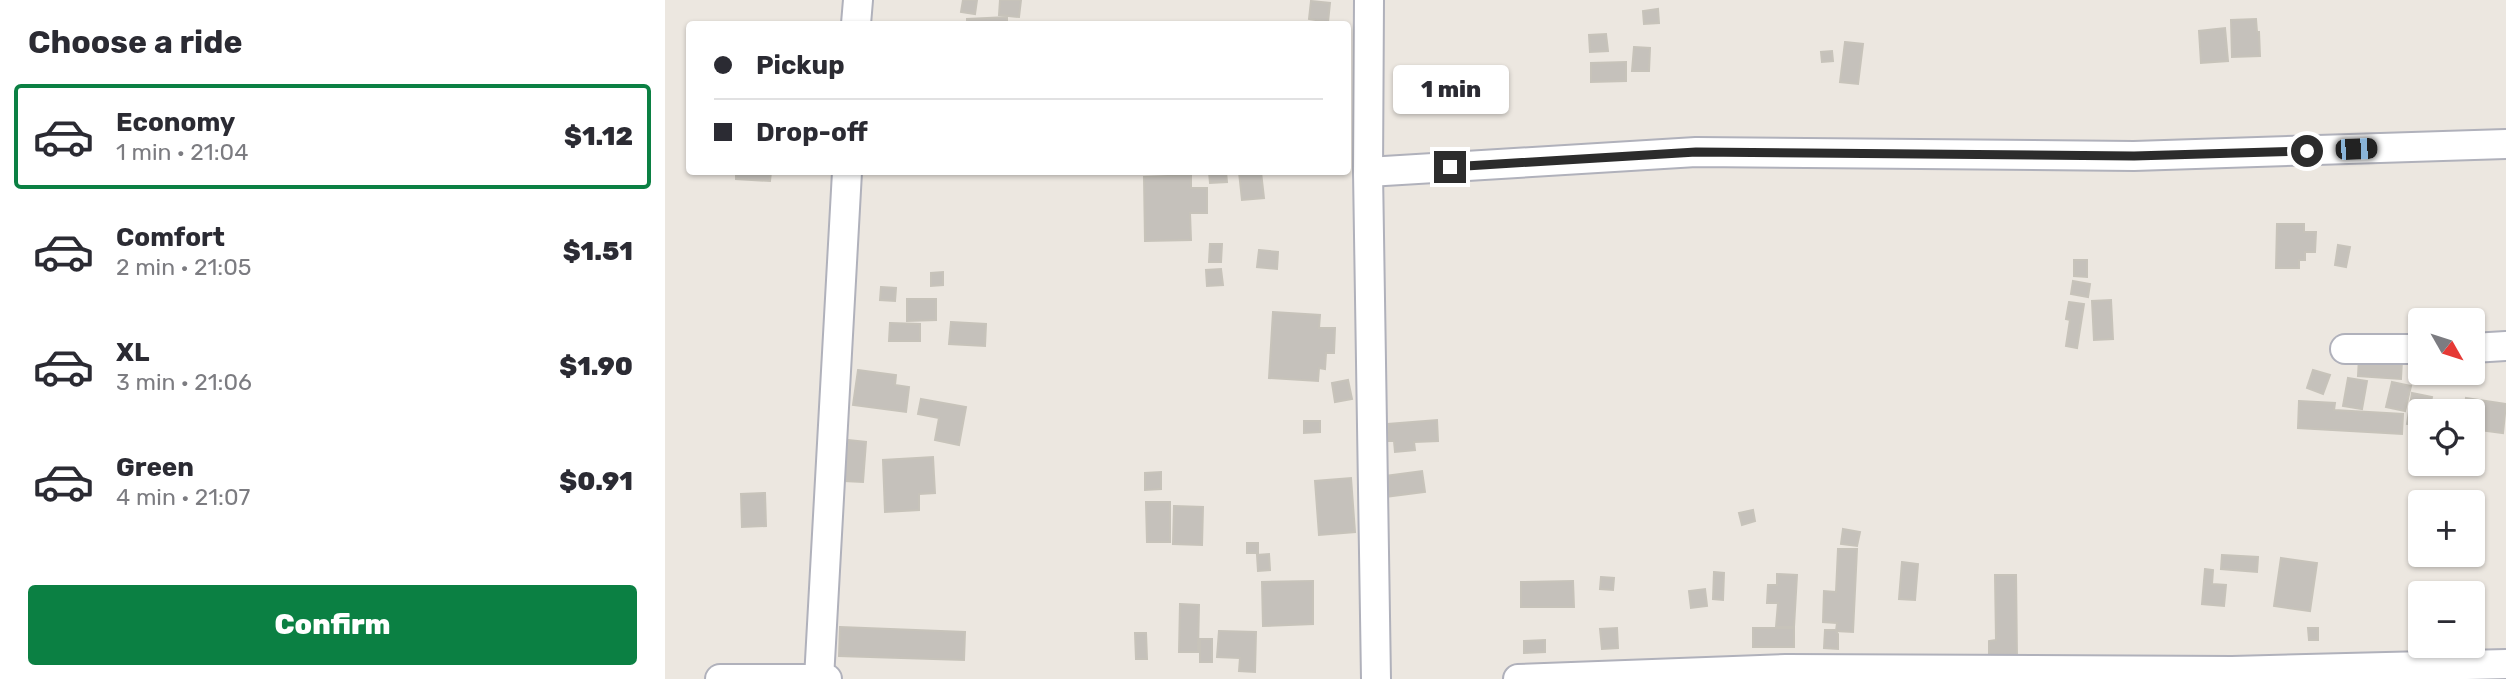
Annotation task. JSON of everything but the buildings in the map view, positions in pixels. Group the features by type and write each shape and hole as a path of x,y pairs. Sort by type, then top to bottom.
{"street":[{"path":"856,21 857,0"},
{"path":"1369,0 1368,172 1377,679"},
{"path":"1368,172 1696,152 2134,156 2506,144"},
{"path":"819,679 847,175"},
{"path":"2485,347 2506,346"},
{"path":"2345,349 2408,349"},
{"path":"1518,679 1786,669 2232,671 2506,664"},
{"path":"720,679 827,679"}],"route":[{"path":"1450,167 1696,152 2134,156 2307,151"}]}
